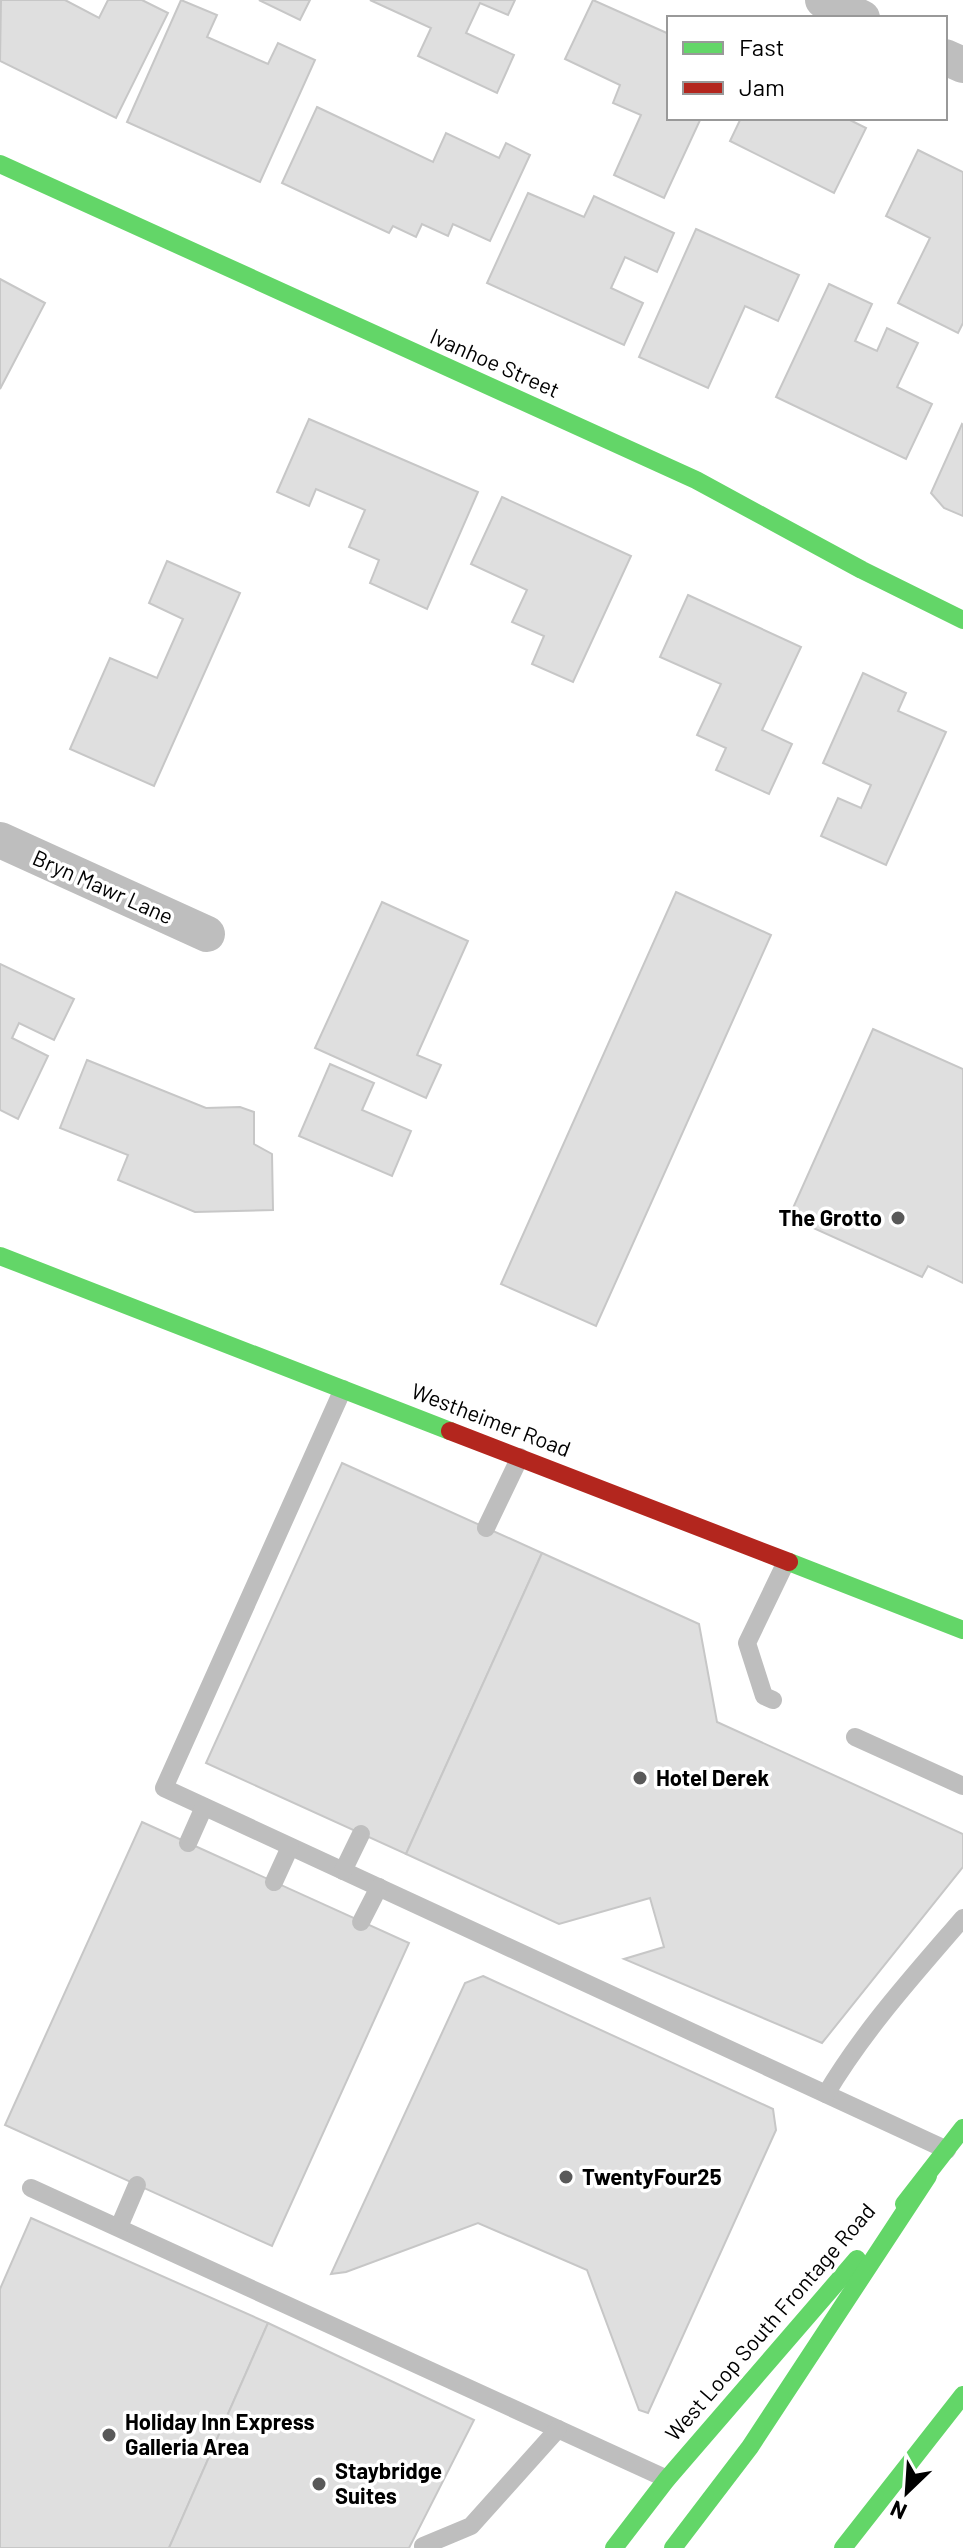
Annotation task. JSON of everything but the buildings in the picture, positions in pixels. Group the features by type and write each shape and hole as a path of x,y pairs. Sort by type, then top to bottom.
{"main road":[{"name":"Ivanhoe Street","path":"0,164 696,480 858,569 963,620"},
{"name":"Westheimer Road","path":"0,1256 963,1630"},
{"name":"West Loop South Frontage Road","path":"614,2548 667,2479 928,2176 963,2128"},
{"path":"673,2548 750,2447 928,2176"},
{"path":"843,2548 963,2395"}],"street":[{"path":"823,0 858,16"},
{"name":"Bryn Mawr Lane","path":"0,840 207,934"}],"lane":[{"path":"343,1389 164,1788 947,2150"},
{"path":"486,1528 520,1457"},
{"path":"773,1700 764,1696 747,1643 786,1562"},
{"path":"855,1737 963,1786"},
{"path":"188,1843 204,1807"},
{"path":"343,1871 361,1834"},
{"path":"274,1882 290,1847"},
{"path":"361,1922 379,1887"},
{"path":"826,2094 849,2055 872,2025 963,1918"},
{"path":"119,2227 137,2185"},
{"path":"31,2188 667,2479"},
{"path":"423,2546 471,2526 558,2429"},
{"path":"466,2548 471,2526"}],"traffic: fast":[{"path":"0,164 696,480 862,570 963,620"},
{"path":"0,1256 450,1431"},
{"path":"789,1562 963,1630"},
{"path":"904,2204 963,2128"},
{"path":"673,2548 750,2447 928,2176"},
{"path":"614,2548 667,2479 857,2259"},
{"path":"843,2548 963,2395"}],"traffic: jam":[{"path":"450,1431 789,1562"}],"place":[{"name":"The Grotto","path":"898,1218"},
{"name":"Hotel Derek","path":"640,1778"},
{"name":"TwentyFour25","path":"566,2177"},
{"name":"Holiday Inn Express Galleria Area","path":"109,2435"},
{"name":"Staybridge Suites","path":"319,2484"}]}
